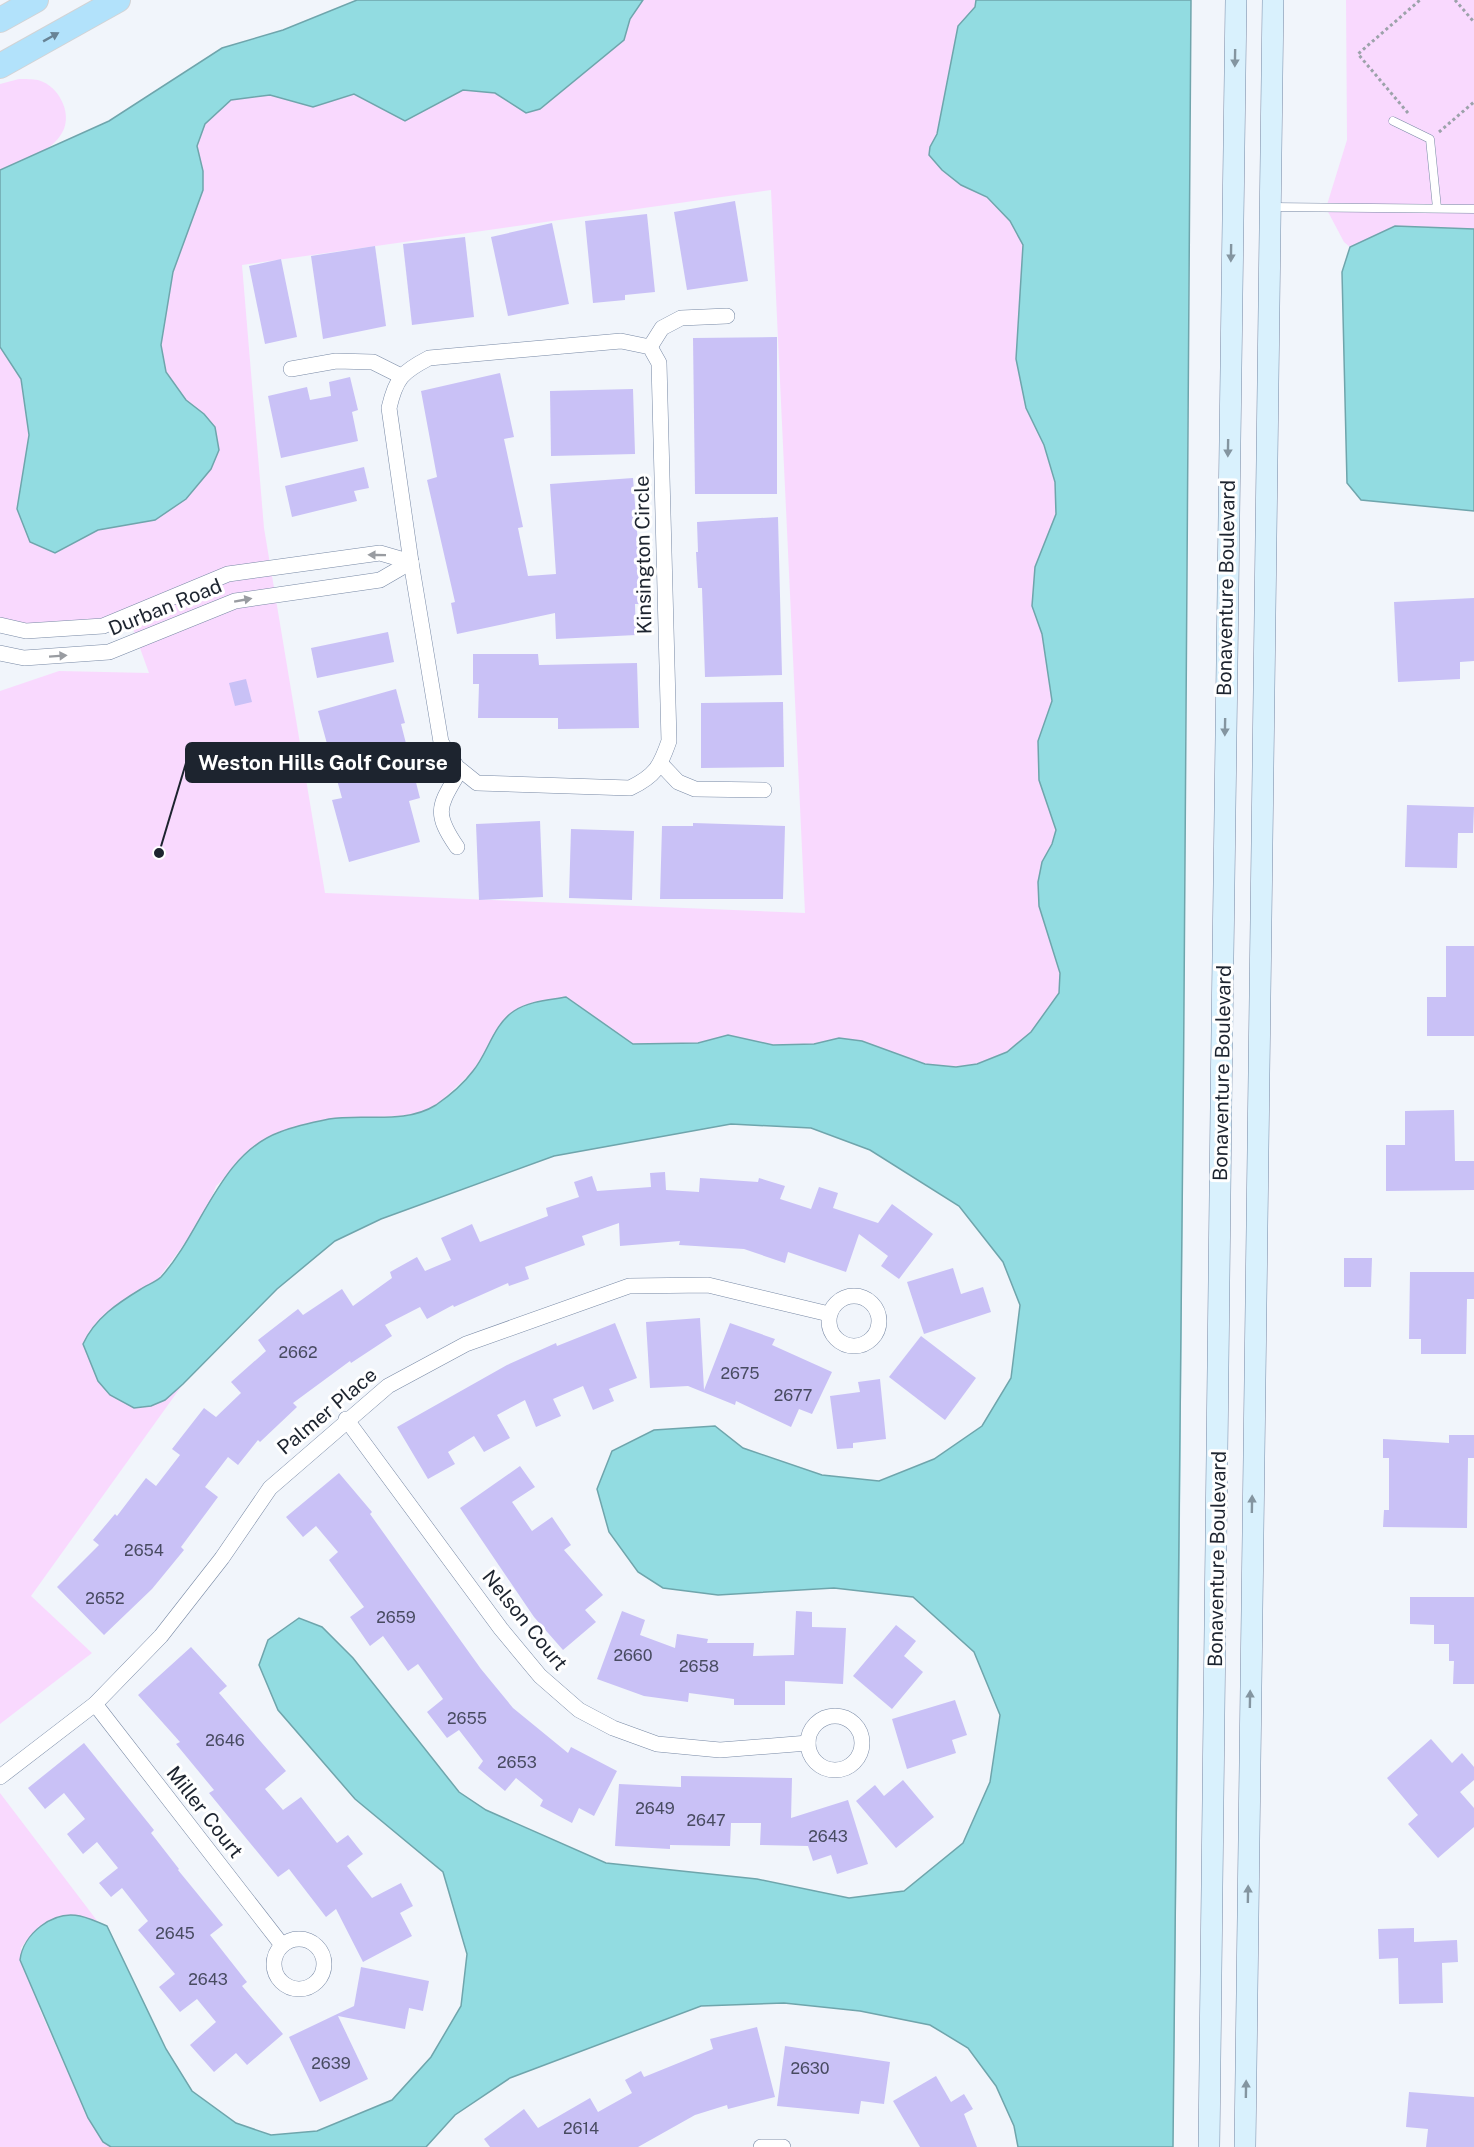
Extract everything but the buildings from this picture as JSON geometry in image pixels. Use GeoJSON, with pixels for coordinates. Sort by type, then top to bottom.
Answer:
{"type":"FeatureCollection","features":[{"type":"Feature","properties":{"kind":"main road"},"geometry":{"type":"LineString","coordinates":[[0,20],[36,0]]}},
{"type":"Feature","properties":{"kind":"main road"},"geometry":{"type":"LineString","coordinates":[[0,66],[118,0]]}},
{"type":"Feature","properties":{"kind":"main road","name":"Bonaventure Boulevard"},"geometry":{"type":"LineString","coordinates":[[1209,2147],[1216,1693],[1228,402],[1236,0]]}},
{"type":"Feature","properties":{"kind":"main road","name":"Bonaventure Boulevard"},"geometry":{"type":"LineString","coordinates":[[1245,2147],[1273,0]]}},
{"type":"Feature","properties":{"kind":"street"},"geometry":{"type":"LineString","coordinates":[[727,315],[681,318],[662,327],[650,347],[621,341],[429,358],[407,369],[401,376],[394,385],[389,408],[441,742],[460,770],[477,783],[630,789],[647,780],[661,764],[678,782],[695,789],[764,790]]}},
{"type":"Feature","properties":{"kind":"street","name":"Kinsington Circle"},"geometry":{"type":"LineString","coordinates":[[650,347],[659,363],[669,741],[661,764]]}},
{"type":"Feature","properties":{"kind":"street"},"geometry":{"type":"LineString","coordinates":[[291,369],[336,361],[373,362],[401,376]]}},
{"type":"Feature","properties":{"kind":"street","name":"Durban Road"},"geometry":{"type":"LineString","coordinates":[[0,625],[26,631],[103,626],[228,574],[380,553],[411,561]]}},
{"type":"Feature","properties":{"kind":"street"},"geometry":{"type":"LineString","coordinates":[[342,558],[346,585]]}},
{"type":"Feature","properties":{"kind":"street","name":"Durban Road"},"geometry":{"type":"LineString","coordinates":[[0,653],[24,658],[109,652],[235,601],[380,580],[411,561]]}},
{"type":"Feature","properties":{"kind":"street"},"geometry":{"type":"LineString","coordinates":[[457,847],[442,826],[440,809],[460,770]]}},
{"type":"Feature","properties":{"kind":"street","name":"Palmer Place"},"geometry":{"type":"LineString","coordinates":[[0,1777],[95,1704],[161,1636],[222,1558],[270,1488],[346,1419],[388,1386],[466,1344],[629,1287],[708,1285],[829,1314]]}},
{"type":"Feature","properties":{"kind":"street","name":"Nelson Court"},"geometry":{"type":"LineString","coordinates":[[346,1419],[501,1629],[540,1676],[579,1710],[613,1728],[657,1744],[720,1750],[808,1743]]}},
{"type":"Feature","properties":{"kind":"street","name":"Miller Court"},"geometry":{"type":"LineString","coordinates":[[95,1704],[282,1945]]}},
{"type":"Feature","properties":{"kind":"street"},"geometry":{"type":"LineString","coordinates":[[761,2147],[783,2147]]}},
{"type":"Feature","properties":{"kind":"lane"},"geometry":{"type":"LineString","coordinates":[[1394,122],[1430,139],[1437,208]]}},
{"type":"Feature","properties":{"kind":"lane"},"geometry":{"type":"LineString","coordinates":[[1271,207],[1474,209]]}},
{"type":"Feature","properties":{"kind":"path"},"geometry":{"type":"LineString","coordinates":[[1409,114],[1358,54],[1420,0]]}},
{"type":"Feature","properties":{"kind":"path"},"geometry":{"type":"LineString","coordinates":[[1455,0],[1474,22]]}},
{"type":"Feature","properties":{"kind":"path"},"geometry":{"type":"LineString","coordinates":[[1430,139],[1474,102]]}},
{"type":"Feature","properties":{"kind":"shaded area"},"geometry":{"type":"Polygon","coordinates":[[[643,0],[976,0],[975,7],[958,26],[937,134],[930,147],[961,185],[987,197],[1010,221],[1023,245],[1026,408],[1044,445],[1055,482],[1056,514],[1035,567],[1032,606],[1042,634],[1052,701],[1038,741],[1039,780],[1056,830],[1052,844],[1042,862],[1039,906],[1060,973],[1059,993],[1031,1032],[1006,1052],[977,1064],[956,1067],[925,1064],[862,1041],[839,1038],[814,1044],[773,1045],[728,1035],[698,1043],[633,1044],[566,997],[484,1053],[473,1071],[439,1103],[425,1112],[400,1116],[330,1119],[280,1132],[261,1143],[216,1186],[209,1205],[188,1239],[158,1279],[125,1299],[90,1330],[83,1344],[98,1381],[165,1400],[183,1384],[31,1596],[92,1653],[0,1724],[0,691],[59,671],[149,673],[128,615],[103,626],[0,625],[0,347],[21,379],[29,435],[17,508],[56,553],[98,530],[155,520],[204,414],[186,400],[166,372],[161,345],[173,272],[203,190],[203,171],[197,146],[205,124],[231,100],[270,95],[313,107],[354,94],[405,121],[463,90],[495,93],[526,113],[541,109],[624,40],[630,19],[643,0]],[[771,190],[242,265],[264,528],[325,893],[805,913],[771,190]]]}},
{"type":"Feature","properties":{"kind":"shaded area"},"geometry":{"type":"Polygon","coordinates":[[[1346,0],[1474,0],[1474,229],[1395,226],[1350,247],[1344,242],[1326,208],[1347,140],[1346,0]]]}},
{"type":"Feature","properties":{"kind":"shaded area"},"geometry":{"type":"Polygon","coordinates":[[[19,79],[38,80],[53,89],[63,103],[66,120],[60,136],[48,148],[0,170],[0,84],[19,79]]]}},
{"type":"Feature","properties":{"kind":"shaded area"},"geometry":{"type":"Polygon","coordinates":[[[0,1793],[98,1922],[74,1916],[55,1919],[38,1929],[21,1948],[40,2010],[88,2118],[103,2142],[111,2147],[0,2147],[0,1793]]]}},
{"type":"Feature","properties":{"kind":"water"},"geometry":{"type":"Polygon","coordinates":[[[357,0],[643,0],[630,19],[624,40],[540,109],[526,113],[495,93],[463,90],[405,121],[354,94],[313,107],[270,95],[231,100],[205,124],[197,146],[203,171],[203,190],[173,272],[161,345],[166,372],[186,400],[204,414],[215,427],[219,450],[211,469],[186,499],[155,520],[98,530],[55,553],[30,542],[17,509],[29,435],[21,379],[0,347],[0,170],[109,121],[222,48],[283,30],[357,0]]]}},
{"type":"Feature","properties":{"kind":"water"},"geometry":{"type":"Polygon","coordinates":[[[976,0],[1191,0],[1182,1342],[1173,2147],[1018,2147],[1014,2126],[996,2086],[968,2048],[930,2025],[860,2011],[784,2003],[701,2006],[510,2078],[455,2115],[426,2147],[111,2147],[103,2142],[88,2118],[20,1960],[22,1950],[33,1933],[50,1920],[70,1915],[80,1916],[107,1926],[166,2049],[192,2091],[236,2123],[271,2135],[317,2131],[392,2100],[431,2057],[461,2006],[467,1954],[443,1872],[355,1799],[278,1710],[259,1665],[268,1640],[299,1618],[322,1627],[353,1658],[459,1792],[486,1810],[606,1863],[757,1879],[849,1898],[904,1891],[963,1843],[990,1782],[1000,1715],[974,1652],[913,1597],[834,1588],[718,1595],[663,1588],[638,1572],[609,1532],[597,1489],[612,1451],[654,1430],[715,1426],[743,1448],[822,1475],[879,1481],[934,1459],[982,1426],[1011,1378],[1020,1305],[1003,1262],[959,1206],[870,1150],[811,1128],[731,1124],[554,1156],[381,1219],[335,1241],[277,1289],[183,1384],[165,1400],[151,1406],[134,1408],[110,1395],[98,1381],[83,1344],[94,1326],[108,1312],[161,1277],[175,1259],[226,1176],[241,1158],[259,1143],[280,1132],[317,1121],[342,1117],[397,1117],[424,1111],[436,1105],[469,1076],[507,1017],[526,1005],[566,997],[633,1044],[698,1043],[728,1035],[773,1045],[814,1044],[839,1038],[862,1041],[925,1064],[956,1067],[977,1064],[1007,1052],[1031,1032],[1059,993],[1060,973],[1039,906],[1038,882],[1042,862],[1052,844],[1056,830],[1039,780],[1038,741],[1052,701],[1042,634],[1032,606],[1035,567],[1056,514],[1055,482],[1044,445],[1026,408],[1016,359],[1023,245],[1010,221],[987,197],[961,185],[942,170],[929,155],[930,147],[937,134],[958,26],[975,7],[976,0]]]}},
{"type":"Feature","properties":{"kind":"water"},"geometry":{"type":"Polygon","coordinates":[[[1395,226],[1474,229],[1474,511],[1361,500],[1347,483],[1342,272],[1350,247],[1395,226]]]}},
{"type":"Feature","properties":{"kind":"place","name":"Weston Hills Golf Course"},"geometry":{"type":"Point","coordinates":[159,853]}}]}
